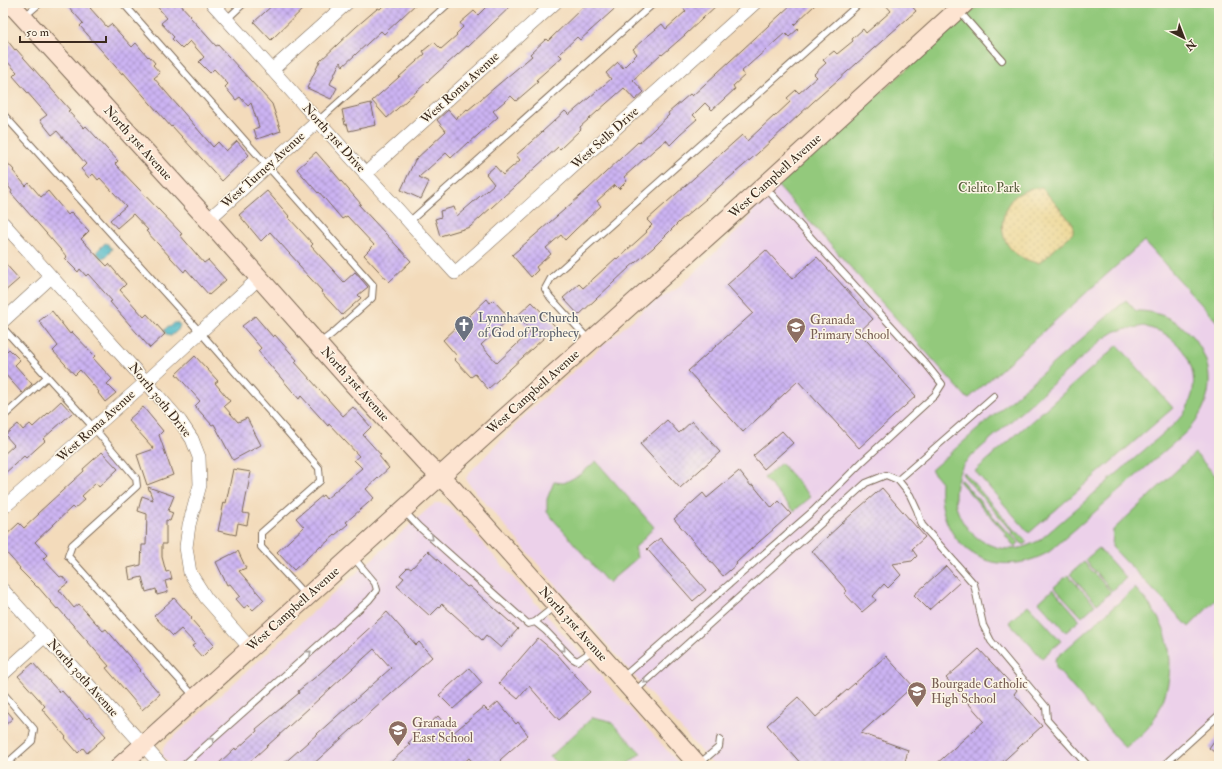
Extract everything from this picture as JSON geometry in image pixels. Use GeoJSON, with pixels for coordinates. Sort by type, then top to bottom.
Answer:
{"type":"FeatureCollection","features":[{"type":"Feature","properties":{"kind":"street","name":"North 31st Avenue"},"geometry":{"type":"LineString","coordinates":[[10,3],[208,220],[425,462],[453,489],[622,678],[698,766]]}},
{"type":"Feature","properties":{"kind":"street","name":"North 31st Drive"},"geometry":{"type":"LineString","coordinates":[[212,3],[455,274]]}},
{"type":"Feature","properties":{"kind":"street"},"geometry":{"type":"LineString","coordinates":[[272,70],[347,3]]}},
{"type":"Feature","properties":{"kind":"street","name":"West Roma Avenue"},"geometry":{"type":"LineString","coordinates":[[365,174],[555,3]]}},
{"type":"Feature","properties":{"kind":"street","name":"West Sells Drive"},"geometry":{"type":"LineString","coordinates":[[455,274],[755,3]]}},
{"type":"Feature","properties":{"kind":"street","name":"West Campbell Avenue"},"geometry":{"type":"LineString","coordinates":[[120,766],[440,476],[764,186],[958,5]]}},
{"type":"Feature","properties":{"kind":"street","name":"West Turney Avenue"},"geometry":{"type":"LineString","coordinates":[[208,220],[318,121]]}},
{"type":"Feature","properties":{"kind":"street","name":"North 30th Drive"},"geometry":{"type":"LineString","coordinates":[[3,223],[146,382],[180,421],[192,439],[199,457],[200,485],[189,525],[186,547],[190,573],[206,598],[250,648]]}},
{"type":"Feature","properties":{"kind":"street"},"geometry":{"type":"LineString","coordinates":[[3,321],[51,277]]}},
{"type":"Feature","properties":{"kind":"street","name":"West Roma Avenue"},"geometry":{"type":"LineString","coordinates":[[3,508],[146,382],[259,278]]}},
{"type":"Feature","properties":{"kind":"street","name":"North 30th Avenue"},"geometry":{"type":"LineString","coordinates":[[3,590],[162,766]]}},
{"type":"Feature","properties":{"kind":"street"},"geometry":{"type":"LineString","coordinates":[[3,674],[45,636]]}},
{"type":"Feature","properties":{"kind":"lane"},"geometry":{"type":"LineString","coordinates":[[24,18],[40,3]]}},
{"type":"Feature","properties":{"kind":"lane"},"geometry":{"type":"LineString","coordinates":[[123,3],[373,285],[372,298],[319,344]]}},
{"type":"Feature","properties":{"kind":"lane"},"geometry":{"type":"LineString","coordinates":[[226,19],[244,3]]}},
{"type":"Feature","properties":{"kind":"lane"},"geometry":{"type":"LineString","coordinates":[[318,121],[449,3]]}},
{"type":"Feature","properties":{"kind":"lane"},"geometry":{"type":"LineString","coordinates":[[409,222],[654,3]]}},
{"type":"Feature","properties":{"kind":"lane"},"geometry":{"type":"LineString","coordinates":[[590,341],[550,297],[545,289],[551,278],[860,3]]}},
{"type":"Feature","properties":{"kind":"lane"},"geometry":{"type":"LineString","coordinates":[[958,5],[1002,60]]}},
{"type":"Feature","properties":{"kind":"lane"},"geometry":{"type":"LineString","coordinates":[[3,114],[200,332],[319,468],[320,482],[261,533],[261,547],[307,597]]}},
{"type":"Feature","properties":{"kind":"lane"},"geometry":{"type":"LineString","coordinates":[[622,678],[814,511],[863,461],[935,395],[942,384],[926,364],[764,186]]}},
{"type":"Feature","properties":{"kind":"lane"},"geometry":{"type":"LineString","coordinates":[[3,328],[94,428],[136,478],[137,486],[72,545],[68,556],[196,698]]}},
{"type":"Feature","properties":{"kind":"lane"},"geometry":{"type":"LineString","coordinates":[[3,417],[48,377]]}},
{"type":"Feature","properties":{"kind":"lane"},"geometry":{"type":"LineString","coordinates":[[898,480],[994,396]]}},
{"type":"Feature","properties":{"kind":"lane"},"geometry":{"type":"LineString","coordinates":[[634,692],[866,483],[886,475],[898,480],[910,495],[922,525],[974,584],[982,625],[991,641],[1046,706],[1047,720],[1088,766]]}},
{"type":"Feature","properties":{"kind":"lane"},"geometry":{"type":"LineString","coordinates":[[403,510],[418,526],[528,624],[535,622],[557,605]]}},
{"type":"Feature","properties":{"kind":"lane"},"geometry":{"type":"LineString","coordinates":[[183,766],[369,600],[377,590],[375,583],[352,556]]}},
{"type":"Feature","properties":{"kind":"lane"},"geometry":{"type":"LineString","coordinates":[[535,622],[546,631],[572,658],[577,661],[596,649]]}},
{"type":"Feature","properties":{"kind":"lane"},"geometry":{"type":"LineString","coordinates":[[3,693],[34,729],[32,741],[4,766]]}},
{"type":"Feature","properties":{"kind":"lane"},"geometry":{"type":"LineString","coordinates":[[1163,766],[1219,715]]}},
{"type":"Feature","properties":{"kind":"lane"},"geometry":{"type":"LineString","coordinates":[[698,766],[719,747],[720,739]]}},
{"type":"Feature","properties":{"kind":"shaded area"},"geometry":{"type":"Polygon","coordinates":[[[777,185],[968,399],[1144,240],[1219,324],[1219,716],[1161,766],[714,766],[469,484],[466,478],[470,472],[532,408],[648,306],[678,288],[746,223],[756,206],[777,185]]]}},
{"type":"Feature","properties":{"kind":"shaded area"},"geometry":{"type":"Polygon","coordinates":[[[436,503],[442,503],[450,507],[681,766],[171,766],[163,756],[163,748],[167,743],[436,503]]]}},
{"type":"Feature","properties":{"kind":"green space","name":"Cielito Park"},"geometry":{"type":"Polygon","coordinates":[[[981,3],[1219,3],[1219,324],[1144,241],[968,399],[777,185],[981,3]]]}},
{"type":"Feature","properties":{"kind":"green space"},"geometry":{"type":"Polygon","coordinates":[[[1126,300],[1136,311],[1152,312],[1167,317],[1180,325],[1191,335],[1200,347],[1206,361],[1209,377],[1207,399],[1196,420],[1188,430],[1049,552],[1028,561],[1007,564],[988,561],[972,553],[958,541],[948,524],[942,505],[941,482],[931,470],[1126,300]],[[1144,326],[1116,331],[1103,339],[971,456],[964,464],[956,485],[955,497],[957,509],[968,529],[977,537],[987,544],[998,548],[1010,549],[1025,546],[1040,540],[1172,426],[1185,412],[1192,395],[1193,386],[1192,368],[1189,360],[1179,346],[1163,333],[1144,326]]]}},
{"type":"Feature","properties":{"kind":"green space"},"geometry":{"type":"Polygon","coordinates":[[[1118,345],[1173,408],[1029,533],[975,471],[1118,345]]]}},
{"type":"Feature","properties":{"kind":"green space"},"geometry":{"type":"Polygon","coordinates":[[[1195,453],[1219,481],[1219,596],[1189,627],[1112,547],[1113,530],[1195,453]]]}},
{"type":"Feature","properties":{"kind":"green space"},"geometry":{"type":"Polygon","coordinates":[[[596,461],[654,527],[635,548],[637,558],[608,583],[547,512],[547,499],[554,482],[564,483],[581,474],[596,461]]]}},
{"type":"Feature","properties":{"kind":"green space"},"geometry":{"type":"Polygon","coordinates":[[[781,463],[811,497],[794,511],[764,478],[781,463]]]}},
{"type":"Feature","properties":{"kind":"green space"},"geometry":{"type":"Polygon","coordinates":[[[964,472],[1015,531],[1016,530],[1027,542],[1023,545],[1012,533],[1013,532],[962,474],[964,472]]]}},
{"type":"Feature","properties":{"kind":"green space"},"geometry":{"type":"Polygon","coordinates":[[[961,480],[1007,532],[1019,543],[1015,547],[1005,535],[1006,534],[959,481],[961,480]]]}},
{"type":"Feature","properties":{"kind":"green space"},"geometry":{"type":"Polygon","coordinates":[[[1099,548],[1126,578],[1112,591],[1085,560],[1099,548]]]}},
{"type":"Feature","properties":{"kind":"green space"},"geometry":{"type":"Polygon","coordinates":[[[1084,562],[1111,592],[1097,604],[1070,574],[1084,562]]]}},
{"type":"Feature","properties":{"kind":"green space"},"geometry":{"type":"Polygon","coordinates":[[[1068,575],[1095,605],[1082,617],[1054,587],[1068,575]]]}},
{"type":"Feature","properties":{"kind":"green space"},"geometry":{"type":"Polygon","coordinates":[[[1135,588],[1149,604],[1161,623],[1169,652],[1170,668],[1168,683],[1158,712],[1148,728],[1125,748],[1056,668],[1055,659],[1135,588]]]}},
{"type":"Feature","properties":{"kind":"green space"},"geometry":{"type":"Polygon","coordinates":[[[1053,589],[1080,620],[1066,632],[1039,602],[1053,589]]]}},
{"type":"Feature","properties":{"kind":"green space"},"geometry":{"type":"Polygon","coordinates":[[[1028,605],[1061,641],[1042,658],[1009,622],[1028,605]]]}},
{"type":"Feature","properties":{"kind":"green space"},"geometry":{"type":"Polygon","coordinates":[[[593,717],[610,721],[641,753],[625,766],[561,766],[550,757],[593,717]]]}},
{"type":"Feature","properties":{"kind":"sand"},"geometry":{"type":"Polygon","coordinates":[[[1035,188],[1042,188],[1073,224],[1073,233],[1039,263],[1030,261],[1015,253],[1005,241],[1002,224],[1006,209],[1012,199],[1022,192],[1035,188]]]}},
{"type":"Feature","properties":{"kind":"water"},"geometry":{"type":"Polygon","coordinates":[[[105,243],[112,248],[107,256],[101,258],[97,251],[105,243]]]}},
{"type":"Feature","properties":{"kind":"water"},"geometry":{"type":"Polygon","coordinates":[[[174,323],[178,323],[180,325],[178,330],[171,336],[166,334],[164,330],[174,323]]]}},
{"type":"Feature","properties":{"kind":"building"},"geometry":{"type":"Polygon","coordinates":[[[65,3],[97,3],[90,8],[107,27],[111,24],[132,47],[136,43],[148,57],[149,56],[155,63],[153,65],[160,73],[154,78],[213,147],[218,142],[226,151],[237,141],[249,155],[222,181],[172,126],[171,127],[123,72],[122,74],[80,26],[83,23],[65,3]]]}},
{"type":"Feature","properties":{"kind":"building"},"geometry":{"type":"Polygon","coordinates":[[[154,3],[179,3],[216,46],[218,45],[272,104],[281,131],[257,139],[254,129],[259,127],[251,103],[248,106],[240,97],[236,100],[225,87],[228,84],[214,69],[210,73],[199,62],[204,57],[190,41],[182,49],[172,39],[174,37],[161,23],[167,18],[154,3]]]}},
{"type":"Feature","properties":{"kind":"building"},"geometry":{"type":"Polygon","coordinates":[[[275,3],[309,3],[271,40],[254,22],[275,3]]]}},
{"type":"Feature","properties":{"kind":"building"},"geometry":{"type":"Polygon","coordinates":[[[386,3],[417,3],[384,34],[381,31],[343,66],[340,62],[330,84],[337,88],[331,99],[307,88],[320,61],[356,27],[386,3]]]}},
{"type":"Feature","properties":{"kind":"building"},"geometry":{"type":"Polygon","coordinates":[[[490,3],[514,3],[468,47],[467,46],[387,118],[372,101],[425,54],[423,51],[434,42],[441,49],[457,35],[456,34],[463,27],[460,23],[474,11],[478,15],[490,3]]]}},
{"type":"Feature","properties":{"kind":"building"},"geometry":{"type":"Polygon","coordinates":[[[587,3],[621,3],[580,40],[577,37],[559,54],[562,57],[536,80],[538,82],[516,101],[511,96],[493,111],[498,117],[469,143],[468,142],[451,158],[446,153],[419,177],[429,182],[421,199],[401,190],[415,160],[446,131],[437,120],[448,110],[456,119],[467,109],[468,110],[532,56],[530,54],[546,39],[548,41],[587,3]]]}},
{"type":"Feature","properties":{"kind":"building"},"geometry":{"type":"Polygon","coordinates":[[[679,3],[719,3],[633,80],[644,92],[635,100],[624,88],[580,127],[581,129],[560,149],[558,147],[470,227],[440,236],[435,219],[441,217],[440,211],[454,207],[457,216],[494,184],[486,174],[495,166],[503,175],[520,160],[516,155],[565,111],[569,115],[611,79],[606,73],[618,62],[623,68],[637,54],[633,49],[662,24],[666,29],[686,11],[679,3]]]}},
{"type":"Feature","properties":{"kind":"building"},"geometry":{"type":"Polygon","coordinates":[[[793,3],[817,3],[794,25],[798,29],[789,37],[785,33],[741,72],[745,75],[733,86],[735,89],[712,110],[705,103],[693,115],[697,119],[670,145],[666,140],[624,177],[627,181],[619,189],[615,185],[597,201],[601,206],[565,240],[561,235],[546,248],[551,254],[536,267],[538,270],[531,277],[512,255],[587,190],[638,142],[639,143],[669,115],[668,113],[690,94],[692,96],[793,3]]]}},
{"type":"Feature","properties":{"kind":"building"},"geometry":{"type":"Polygon","coordinates":[[[884,3],[909,3],[916,11],[679,222],[653,248],[630,267],[579,315],[563,298],[579,284],[583,288],[647,232],[646,231],[652,225],[647,220],[742,135],[747,141],[774,117],[790,102],[787,98],[796,90],[799,93],[817,77],[814,74],[826,63],[823,60],[834,51],[837,54],[853,41],[852,39],[863,29],[866,33],[891,11],[884,3]]]}},
{"type":"Feature","properties":{"kind":"building"},"geometry":{"type":"Polygon","coordinates":[[[3,35],[70,110],[68,111],[84,128],[86,126],[118,161],[115,164],[182,234],[180,235],[204,263],[208,260],[226,280],[209,295],[186,269],[184,272],[146,231],[148,230],[133,214],[117,228],[110,220],[126,206],[100,178],[98,180],[93,174],[89,178],[81,169],[86,164],[57,131],[52,135],[40,120],[47,115],[13,76],[17,72],[3,57],[3,35]]]}},
{"type":"Feature","properties":{"kind":"building"},"geometry":{"type":"Polygon","coordinates":[[[371,103],[376,125],[349,131],[347,124],[345,125],[342,110],[371,103]]]}},
{"type":"Feature","properties":{"kind":"building"},"geometry":{"type":"Polygon","coordinates":[[[316,152],[361,204],[359,205],[411,261],[389,282],[364,255],[374,245],[347,216],[342,219],[297,169],[316,152]]]}},
{"type":"Feature","properties":{"kind":"building"},"geometry":{"type":"Polygon","coordinates":[[[3,158],[26,186],[29,183],[41,197],[48,191],[68,215],[71,212],[89,231],[81,239],[107,266],[109,264],[126,284],[120,290],[144,317],[147,314],[165,334],[150,348],[88,274],[86,276],[80,269],[78,272],[65,259],[67,257],[11,193],[12,191],[8,186],[9,185],[4,179],[3,180],[3,158]]]}},
{"type":"Feature","properties":{"kind":"building"},"geometry":{"type":"Polygon","coordinates":[[[267,191],[313,244],[311,246],[344,282],[355,272],[368,287],[358,295],[361,298],[342,315],[270,232],[261,241],[239,215],[267,191]]]}},
{"type":"Feature","properties":{"kind":"building"},"geometry":{"type":"Polygon","coordinates":[[[766,250],[792,279],[817,257],[873,319],[859,332],[916,396],[859,448],[798,381],[743,432],[688,371],[753,313],[727,285],[766,250]]]}},
{"type":"Feature","properties":{"kind":"building"},"geometry":{"type":"Polygon","coordinates":[[[3,261],[19,279],[3,293],[3,261]]]}},
{"type":"Feature","properties":{"kind":"building","name":"Lynnhaven Church of God of Prophecy"},"geometry":{"type":"Polygon","coordinates":[[[487,299],[490,303],[493,300],[510,318],[481,345],[497,363],[531,331],[517,316],[532,302],[556,327],[488,389],[475,374],[471,377],[454,359],[457,356],[443,340],[487,299]]]}},
{"type":"Feature","properties":{"kind":"building"},"geometry":{"type":"Polygon","coordinates":[[[52,311],[70,334],[72,332],[95,356],[93,358],[112,379],[107,384],[116,393],[105,402],[98,393],[99,392],[80,370],[75,375],[53,351],[58,346],[39,321],[52,311]]]}},
{"type":"Feature","properties":{"kind":"building"},"geometry":{"type":"Polygon","coordinates":[[[255,316],[273,337],[275,335],[297,360],[295,362],[343,416],[353,407],[371,427],[363,435],[381,455],[379,456],[389,468],[366,489],[374,498],[346,522],[348,524],[321,547],[320,546],[294,570],[277,552],[304,527],[296,518],[323,495],[326,499],[362,468],[354,460],[359,456],[329,424],[328,426],[301,396],[299,399],[258,351],[261,348],[242,326],[255,316]]]}},
{"type":"Feature","properties":{"kind":"building"},"geometry":{"type":"Polygon","coordinates":[[[9,349],[20,360],[15,365],[32,384],[22,393],[3,372],[3,355],[9,349]]]}},
{"type":"Feature","properties":{"kind":"building"},"geometry":{"type":"Polygon","coordinates":[[[195,356],[218,381],[215,383],[230,401],[224,406],[238,422],[247,418],[261,445],[233,460],[214,424],[212,425],[195,406],[200,401],[176,374],[195,356]]]}},
{"type":"Feature","properties":{"kind":"building"},"geometry":{"type":"Polygon","coordinates":[[[61,401],[72,413],[43,439],[45,441],[26,458],[24,456],[3,475],[3,455],[14,445],[5,435],[18,424],[23,430],[30,424],[33,427],[61,401]]]}},
{"type":"Feature","properties":{"kind":"building"},"geometry":{"type":"Polygon","coordinates":[[[143,407],[163,431],[159,435],[173,475],[147,485],[137,455],[154,449],[128,420],[143,407]]]}},
{"type":"Feature","properties":{"kind":"building"},"geometry":{"type":"Polygon","coordinates":[[[667,420],[679,433],[692,421],[720,452],[680,488],[640,444],[667,420]]]}},
{"type":"Feature","properties":{"kind":"building"},"geometry":{"type":"Polygon","coordinates":[[[782,431],[793,443],[764,469],[753,456],[782,431]]]}},
{"type":"Feature","properties":{"kind":"building"},"geometry":{"type":"Polygon","coordinates":[[[102,452],[118,469],[99,487],[96,483],[82,496],[85,499],[74,509],[72,507],[35,542],[47,555],[43,559],[60,577],[62,576],[68,583],[59,590],[74,608],[79,604],[103,631],[106,629],[160,694],[142,710],[106,668],[109,666],[58,608],[57,609],[38,587],[19,569],[20,568],[3,549],[3,538],[19,523],[24,528],[102,452]]]}},
{"type":"Feature","properties":{"kind":"building"},"geometry":{"type":"Polygon","coordinates":[[[233,469],[251,472],[243,513],[249,514],[247,525],[238,523],[236,535],[218,531],[233,469]]]}},
{"type":"Feature","properties":{"kind":"building"},"geometry":{"type":"Polygon","coordinates":[[[739,471],[772,508],[779,501],[791,514],[723,576],[674,519],[703,493],[707,498],[739,471]]]}},
{"type":"Feature","properties":{"kind":"building"},"geometry":{"type":"Polygon","coordinates":[[[148,487],[174,496],[168,511],[173,513],[170,521],[166,520],[166,544],[162,544],[162,557],[166,572],[170,571],[172,579],[165,581],[168,592],[157,595],[156,589],[146,592],[142,577],[130,580],[128,568],[141,565],[142,545],[146,545],[147,514],[138,511],[142,496],[153,500],[148,487]]]}},
{"type":"Feature","properties":{"kind":"building"},"geometry":{"type":"Polygon","coordinates":[[[882,488],[925,537],[912,549],[917,556],[912,561],[892,564],[901,575],[888,588],[884,584],[873,596],[876,600],[862,612],[844,593],[847,591],[812,551],[882,488]]]}},
{"type":"Feature","properties":{"kind":"building"},"geometry":{"type":"Polygon","coordinates":[[[660,538],[706,590],[693,601],[647,549],[660,538]]]}},
{"type":"Feature","properties":{"kind":"building"},"geometry":{"type":"Polygon","coordinates":[[[238,551],[246,568],[239,571],[264,600],[253,610],[248,605],[244,608],[236,599],[240,596],[230,584],[227,585],[216,562],[238,551]]]}},
{"type":"Feature","properties":{"kind":"building"},"geometry":{"type":"Polygon","coordinates":[[[428,551],[467,587],[469,586],[518,629],[501,648],[486,635],[482,640],[442,604],[430,616],[397,586],[404,578],[400,575],[408,567],[411,569],[428,551]]]}},
{"type":"Feature","properties":{"kind":"building"},"geometry":{"type":"Polygon","coordinates":[[[946,566],[960,582],[929,610],[914,595],[946,566]]]}},
{"type":"Feature","properties":{"kind":"building"},"geometry":{"type":"Polygon","coordinates":[[[174,598],[214,645],[202,657],[192,646],[195,644],[181,629],[173,636],[154,616],[174,598]]]}},
{"type":"Feature","properties":{"kind":"building"},"geometry":{"type":"Polygon","coordinates":[[[387,612],[416,645],[419,642],[432,657],[311,766],[281,766],[391,668],[374,649],[245,766],[216,766],[235,748],[236,750],[257,731],[256,729],[299,693],[298,691],[318,675],[387,612]]]}},
{"type":"Feature","properties":{"kind":"building"},"geometry":{"type":"Polygon","coordinates":[[[538,638],[557,654],[590,692],[559,720],[529,686],[518,699],[499,683],[538,638]]]}},
{"type":"Feature","properties":{"kind":"building"},"geometry":{"type":"Polygon","coordinates":[[[979,649],[1017,690],[1014,694],[1042,726],[998,766],[934,766],[984,721],[946,678],[979,649]]]}},
{"type":"Feature","properties":{"kind":"building"},"geometry":{"type":"Polygon","coordinates":[[[886,656],[913,686],[861,733],[908,750],[904,766],[803,766],[767,725],[798,697],[816,717],[886,656]]]}},
{"type":"Feature","properties":{"kind":"building"},"geometry":{"type":"Polygon","coordinates":[[[33,663],[60,693],[62,691],[87,719],[89,717],[106,736],[87,753],[83,748],[78,753],[42,709],[45,706],[18,676],[33,663]]]}},
{"type":"Feature","properties":{"kind":"building"},"geometry":{"type":"Polygon","coordinates":[[[469,668],[482,683],[453,709],[439,695],[469,668]]]}},
{"type":"Feature","properties":{"kind":"building"},"geometry":{"type":"Polygon","coordinates":[[[498,702],[516,724],[518,722],[528,735],[500,760],[501,761],[497,766],[476,766],[469,758],[460,766],[386,766],[410,745],[408,743],[418,734],[416,732],[426,723],[428,725],[438,716],[453,733],[484,707],[488,711],[498,702]]]}},
{"type":"Feature","properties":{"kind":"building"},"geometry":{"type":"Polygon","coordinates":[[[3,706],[13,718],[3,727],[3,706]]]}},
{"type":"Feature","properties":{"kind":"building"},"geometry":{"type":"Polygon","coordinates":[[[1219,734],[1219,756],[1209,748],[1219,734]]]}},
{"type":"Feature","properties":{"kind":"place","name":"Lynnhaven Church of God of Prophecy"},"geometry":{"type":"Point","coordinates":[464,342]}},
{"type":"Feature","properties":{"kind":"place","name":"Granada Primary School"},"geometry":{"type":"Point","coordinates":[796,344]}},
{"type":"Feature","properties":{"kind":"place","name":"Bourgade Catholic High School"},"geometry":{"type":"Point","coordinates":[917,708]}},
{"type":"Feature","properties":{"kind":"place","name":"Granada East School"},"geometry":{"type":"Point","coordinates":[398,747]}}]}
